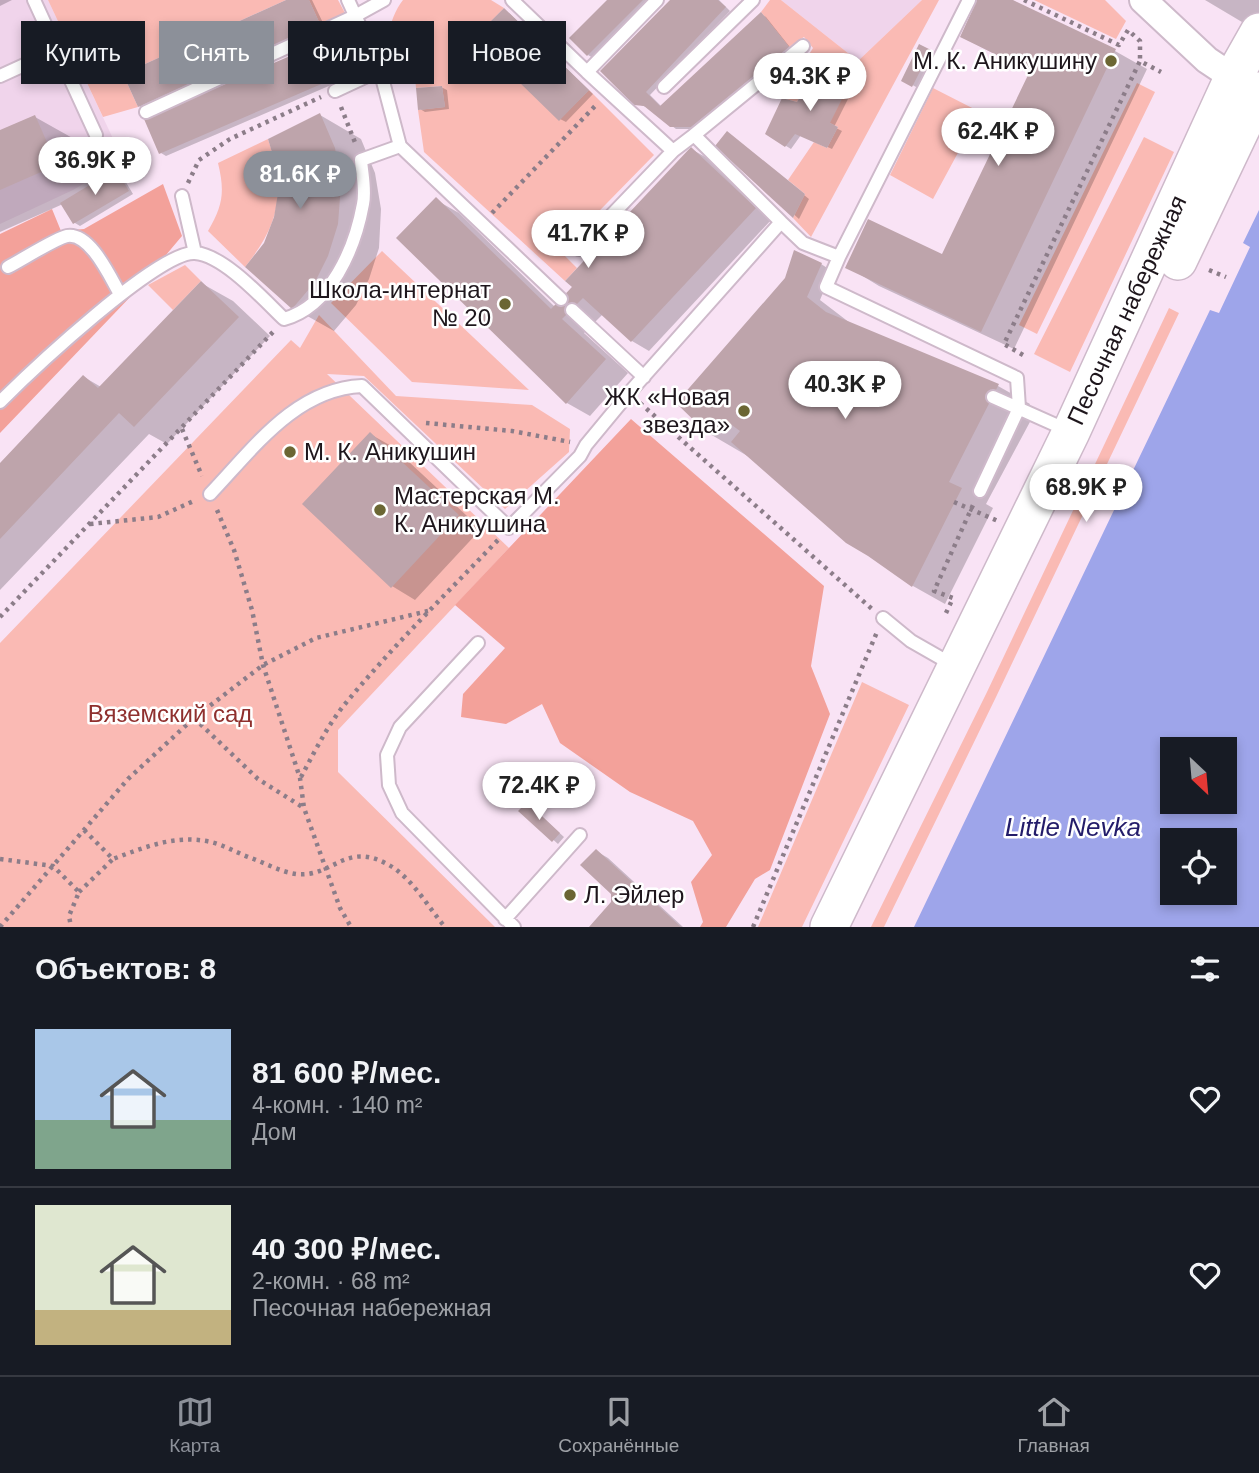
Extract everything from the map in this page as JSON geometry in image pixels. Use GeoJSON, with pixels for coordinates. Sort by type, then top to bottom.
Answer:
{"type":"FeatureCollection","features":[{"type":"Feature","properties":{"kind":"main road","name":"Песочная набережная"},"geometry":{"type":"LineString","coordinates":[[858,927],[1098,433],[1250,87],[1259,32]]}},
{"type":"Feature","properties":{"kind":"main road","name":"Песочная набережная"},"geometry":{"type":"LineString","coordinates":[[829,927],[942,659],[1070,432],[1250,87]]}},
{"type":"Feature","properties":{"kind":"street"},"geometry":{"type":"LineString","coordinates":[[1143,0],[1193,49],[1250,87]]}},
{"type":"Feature","properties":{"kind":"lane"},"geometry":{"type":"LineString","coordinates":[[34,0],[44,21]]}},
{"type":"Feature","properties":{"kind":"lane"},"geometry":{"type":"LineString","coordinates":[[348,0],[357,21]]}},
{"type":"Feature","properties":{"kind":"lane"},"geometry":{"type":"LineString","coordinates":[[146,112],[355,16],[384,0]]}},
{"type":"Feature","properties":{"kind":"lane"},"geometry":{"type":"LineString","coordinates":[[512,0],[673,150]]}},
{"type":"Feature","properties":{"kind":"lane"},"geometry":{"type":"LineString","coordinates":[[587,72],[657,0]]}},
{"type":"Feature","properties":{"kind":"lane"},"geometry":{"type":"LineString","coordinates":[[664,87],[753,0]]}},
{"type":"Feature","properties":{"kind":"lane"},"geometry":{"type":"LineString","coordinates":[[969,0],[826,287],[1017,378],[1019,408],[980,491]]}},
{"type":"Feature","properties":{"kind":"lane"},"geometry":{"type":"LineString","coordinates":[[579,248],[673,150],[803,46]]}},
{"type":"Feature","properties":{"kind":"lane"},"geometry":{"type":"LineString","coordinates":[[0,76],[21,66]]}},
{"type":"Feature","properties":{"kind":"lane"},"geometry":{"type":"LineString","coordinates":[[73,84],[96,135]]}},
{"type":"Feature","properties":{"kind":"lane"},"geometry":{"type":"LineString","coordinates":[[335,90],[348,84]]}},
{"type":"Feature","properties":{"kind":"lane"},"geometry":{"type":"LineString","coordinates":[[384,84],[400,146],[561,299]]}},
{"type":"Feature","properties":{"kind":"lane"},"geometry":{"type":"LineString","coordinates":[[694,135],[803,243],[839,257]]}},
{"type":"Feature","properties":{"kind":"lane"},"geometry":{"type":"LineString","coordinates":[[0,402],[120,294],[180,256],[195,253],[219,262],[241,278],[284,319],[299,315],[312,306],[349,254],[364,201],[361,160],[400,146]]}},
{"type":"Feature","properties":{"kind":"lane"},"geometry":{"type":"LineString","coordinates":[[182,196],[195,253]]}},
{"type":"Feature","properties":{"kind":"lane"},"geometry":{"type":"LineString","coordinates":[[210,494],[286,415],[314,398],[343,387],[362,386],[509,528],[580,456],[629,393],[781,222]]}},
{"type":"Feature","properties":{"kind":"lane"},"geometry":{"type":"LineString","coordinates":[[8,267],[67,236],[81,238],[90,246],[120,294]]}},
{"type":"Feature","properties":{"kind":"lane"},"geometry":{"type":"LineString","coordinates":[[572,310],[644,377]]}},
{"type":"Feature","properties":{"kind":"lane"},"geometry":{"type":"LineString","coordinates":[[993,397],[1070,432]]}},
{"type":"Feature","properties":{"kind":"lane"},"geometry":{"type":"LineString","coordinates":[[883,618],[942,659]]}},
{"type":"Feature","properties":{"kind":"lane"},"geometry":{"type":"LineString","coordinates":[[478,643],[400,727],[387,755],[389,785],[402,813],[510,923],[580,835]]}},
{"type":"Feature","properties":{"kind":"path"},"geometry":{"type":"LineString","coordinates":[[1023,355],[1004,344],[1140,61],[1140,41],[1128,30],[1119,45],[1024,0]]}},
{"type":"Feature","properties":{"kind":"path"},"geometry":{"type":"LineString","coordinates":[[1140,61],[1161,72]]}},
{"type":"Feature","properties":{"kind":"path"},"geometry":{"type":"LineString","coordinates":[[182,196],[199,160],[230,139],[335,90],[361,160]]}},
{"type":"Feature","properties":{"kind":"path"},"geometry":{"type":"LineString","coordinates":[[482,224],[609,93]]}},
{"type":"Feature","properties":{"kind":"path"},"geometry":{"type":"LineString","coordinates":[[1209,270],[1226,277]]}},
{"type":"Feature","properties":{"kind":"path"},"geometry":{"type":"LineString","coordinates":[[0,617],[284,319]]}},
{"type":"Feature","properties":{"kind":"path"},"geometry":{"type":"LineString","coordinates":[[629,393],[883,618],[753,927]]}},
{"type":"Feature","properties":{"kind":"path"},"geometry":{"type":"LineString","coordinates":[[397,420],[512,431],[586,445]]}},
{"type":"Feature","properties":{"kind":"path"},"geometry":{"type":"LineString","coordinates":[[182,429],[234,550],[252,610],[263,665],[300,778],[304,808],[340,908],[351,927]]}},
{"type":"Feature","properties":{"kind":"path"},"geometry":{"type":"LineString","coordinates":[[942,659],[953,598],[934,590],[980,491]]}},
{"type":"Feature","properties":{"kind":"path"},"geometry":{"type":"LineString","coordinates":[[90,524],[158,517],[210,494]]}},
{"type":"Feature","properties":{"kind":"path"},"geometry":{"type":"LineString","coordinates":[[954,502],[1005,524]]}},
{"type":"Feature","properties":{"kind":"path"},"geometry":{"type":"LineString","coordinates":[[300,778],[343,706],[428,611],[509,528]]}},
{"type":"Feature","properties":{"kind":"path"},"geometry":{"type":"LineString","coordinates":[[1,927],[128,779],[194,718],[263,665],[316,638],[428,611]]}},
{"type":"Feature","properties":{"kind":"path"},"geometry":{"type":"LineString","coordinates":[[194,718],[258,779],[304,808]]}},
{"type":"Feature","properties":{"kind":"path"},"geometry":{"type":"LineString","coordinates":[[84,830],[113,859]]}},
{"type":"Feature","properties":{"kind":"path"},"geometry":{"type":"LineString","coordinates":[[71,927],[69,916],[79,892],[113,859],[180,838],[212,842],[296,874],[325,869],[346,858],[367,856],[389,865],[404,878],[445,927]]}},
{"type":"Feature","properties":{"kind":"path"},"geometry":{"type":"LineString","coordinates":[[0,859],[53,866],[79,892]]}},
{"type":"Feature","properties":{"kind":"shaded area"},"geometry":{"type":"Polygon","coordinates":[[[0,0],[48,0],[58,21],[21,21],[21,84],[87,84],[123,160],[73,190],[0,224],[0,0]]]}},
{"type":"Feature","properties":{"kind":"shaded area"},"geometry":{"type":"Polygon","coordinates":[[[781,0],[922,0],[858,61],[781,0]]]}},
{"type":"Feature","properties":{"kind":"shaded area"},"geometry":{"type":"Polygon","coordinates":[[[163,184],[182,236],[133,294],[0,433],[0,234],[52,209],[61,231],[84,229],[163,184]]]}},
{"type":"Feature","properties":{"kind":"shaded area"},"geometry":{"type":"Polygon","coordinates":[[[631,419],[824,586],[811,666],[830,714],[770,870],[755,879],[726,927],[700,927],[703,922],[691,882],[712,855],[693,821],[630,792],[560,743],[542,704],[506,724],[461,717],[463,694],[505,648],[455,605],[631,419]]]}},
{"type":"Feature","properties":{"kind":"green space"},"geometry":{"type":"Polygon","coordinates":[[[48,0],[286,0],[240,21],[159,21],[159,58],[145,64],[145,21],[58,21],[48,0]]]}},
{"type":"Feature","properties":{"kind":"green space"},"geometry":{"type":"Polygon","coordinates":[[[309,0],[338,0],[345,13],[327,21],[319,21],[309,0]]]}},
{"type":"Feature","properties":{"kind":"green space"},"geometry":{"type":"Polygon","coordinates":[[[403,0],[491,0],[504,8],[491,21],[448,21],[448,84],[522,84],[559,120],[589,90],[654,155],[560,251],[577,268],[565,281],[424,152],[418,110],[445,107],[442,86],[416,88],[416,84],[434,84],[434,21],[392,21],[403,0]]]}},
{"type":"Feature","properties":{"kind":"green space"},"geometry":{"type":"Polygon","coordinates":[[[770,0],[781,0],[858,61],[922,0],[939,0],[811,237],[793,218],[805,194],[788,180],[814,142],[827,148],[838,127],[830,123],[828,88],[806,85],[797,102],[782,98],[813,48],[804,37],[789,47],[761,12],[770,0]]]}},
{"type":"Feature","properties":{"kind":"green space"},"geometry":{"type":"Polygon","coordinates":[[[1034,0],[1105,0],[1126,21],[1116,39],[1034,0]]]}},
{"type":"Feature","properties":{"kind":"green space"},"geometry":{"type":"Polygon","coordinates":[[[1137,83],[1155,92],[1037,334],[1019,325],[1137,83]]]}},
{"type":"Feature","properties":{"kind":"green space"},"geometry":{"type":"Polygon","coordinates":[[[87,84],[128,84],[138,107],[103,117],[87,84]]]}},
{"type":"Feature","properties":{"kind":"green space"},"geometry":{"type":"Polygon","coordinates":[[[933,88],[980,112],[933,199],[890,175],[933,88]]]}},
{"type":"Feature","properties":{"kind":"green space"},"geometry":{"type":"Polygon","coordinates":[[[1144,137],[1174,152],[1070,372],[1034,354],[1144,137]]]}},
{"type":"Feature","properties":{"kind":"green space"},"geometry":{"type":"Polygon","coordinates":[[[268,139],[277,176],[276,207],[266,236],[245,267],[208,231],[221,198],[222,182],[218,163],[268,139]]]}},
{"type":"Feature","properties":{"kind":"green space"},"geometry":{"type":"Polygon","coordinates":[[[382,251],[529,390],[412,382],[331,303],[382,251]]]}},
{"type":"Feature","properties":{"kind":"green space"},"geometry":{"type":"Polygon","coordinates":[[[185,265],[201,281],[173,310],[148,285],[185,265]]]}},
{"type":"Feature","properties":{"kind":"green space"},"geometry":{"type":"Polygon","coordinates":[[[1169,308],[1179,313],[996,697],[884,927],[871,927],[987,692],[1169,308]]]}},
{"type":"Feature","properties":{"kind":"green space","name":"Вяземский сад"},"geometry":{"type":"Polygon","coordinates":[[[319,315],[396,396],[532,405],[570,429],[569,452],[505,509],[364,376],[327,374],[509,548],[338,730],[338,772],[495,927],[0,927],[0,643],[291,340],[300,348],[319,315]]]}},
{"type":"Feature","properties":{"kind":"green space"},"geometry":{"type":"Polygon","coordinates":[[[862,682],[909,705],[802,927],[758,927],[862,682]]]}},
{"type":"Feature","properties":{"kind":"water","name":"Little Nevka"},"geometry":{"type":"Polygon","coordinates":[[[1259,210],[1259,927],[914,927],[1210,310],[1219,313],[1250,247],[1243,243],[1259,210]]]}},
{"type":"Feature","properties":{"kind":"building"},"geometry":{"type":"Polygon","coordinates":[[[286,0],[309,0],[319,21],[288,21],[288,39],[274,45],[274,21],[240,21],[286,0]]]}},
{"type":"Feature","properties":{"kind":"building"},"geometry":{"type":"Polygon","coordinates":[[[607,0],[643,0],[587,56],[569,38],[607,0]]]}},
{"type":"Feature","properties":{"kind":"building"},"geometry":{"type":"Polygon","coordinates":[[[670,0],[718,0],[726,7],[646,92],[660,106],[761,12],[789,47],[691,127],[670,127],[644,106],[634,105],[600,71],[670,0]]]}},
{"type":"Feature","properties":{"kind":"building"},"geometry":{"type":"Polygon","coordinates":[[[977,0],[1013,0],[1116,49],[981,332],[845,268],[868,219],[942,254],[1030,71],[960,37],[977,0]]]}},
{"type":"Feature","properties":{"kind":"building"},"geometry":{"type":"Polygon","coordinates":[[[504,8],[517,21],[491,21],[504,8]]]}},
{"type":"Feature","properties":{"kind":"building"},"geometry":{"type":"Polygon","coordinates":[[[919,44],[931,50],[912,87],[901,81],[919,44]]]}},
{"type":"Feature","properties":{"kind":"building"},"geometry":{"type":"Polygon","coordinates":[[[288,57],[288,84],[321,84],[159,154],[144,119],[225,84],[274,84],[274,63],[288,57]]]}},
{"type":"Feature","properties":{"kind":"building"},"geometry":{"type":"Polygon","coordinates":[[[159,58],[159,84],[188,84],[138,107],[128,84],[145,84],[145,64],[159,58]]]}},
{"type":"Feature","properties":{"kind":"building"},"geometry":{"type":"Polygon","coordinates":[[[837,67],[853,77],[830,123],[838,127],[827,148],[795,134],[785,147],[765,134],[782,98],[797,102],[806,85],[828,88],[837,67]]]}},
{"type":"Feature","properties":{"kind":"building"},"geometry":{"type":"Polygon","coordinates":[[[566,68],[589,90],[559,121],[521,84],[566,84],[566,68]]]}},
{"type":"Feature","properties":{"kind":"building"},"geometry":{"type":"Polygon","coordinates":[[[442,86],[445,107],[418,110],[416,88],[442,86]]]}},
{"type":"Feature","properties":{"kind":"building"},"geometry":{"type":"Polygon","coordinates":[[[320,113],[335,148],[341,184],[338,224],[328,256],[315,282],[292,309],[245,267],[264,243],[274,217],[278,193],[276,166],[268,139],[320,113]]]}},
{"type":"Feature","properties":{"kind":"building"},"geometry":{"type":"Polygon","coordinates":[[[35,115],[57,165],[0,190],[0,130],[35,115]]]}},
{"type":"Feature","properties":{"kind":"building"},"geometry":{"type":"Polygon","coordinates":[[[727,131],[805,194],[793,218],[715,146],[727,131]]]}},
{"type":"Feature","properties":{"kind":"building"},"geometry":{"type":"Polygon","coordinates":[[[691,147],[756,208],[631,342],[583,298],[562,319],[606,359],[566,404],[396,238],[436,197],[551,309],[572,287],[565,281],[691,147]]]}},
{"type":"Feature","properties":{"kind":"building"},"geometry":{"type":"Polygon","coordinates":[[[116,169],[129,191],[73,224],[60,203],[116,169]]]}},
{"type":"Feature","properties":{"kind":"building","name":"ЖК «Новая звезда»"},"geometry":{"type":"Polygon","coordinates":[[[794,250],[822,263],[807,297],[826,312],[999,384],[949,482],[962,488],[912,587],[846,543],[731,442],[740,431],[725,420],[709,435],[676,403],[785,278],[794,250]]]}},
{"type":"Feature","properties":{"kind":"building"},"geometry":{"type":"Polygon","coordinates":[[[201,281],[239,317],[134,427],[119,413],[0,539],[0,463],[83,375],[98,388],[201,281]]]}},
{"type":"Feature","properties":{"kind":"building","name":"Мастерская М. К. Аникушина"},"geometry":{"type":"Polygon","coordinates":[[[370,432],[459,515],[391,588],[302,504],[370,432]]]}},
{"type":"Feature","properties":{"kind":"building"},"geometry":{"type":"Polygon","coordinates":[[[527,802],[560,833],[552,842],[518,811],[527,802]]]}},
{"type":"Feature","properties":{"kind":"building"},"geometry":{"type":"Polygon","coordinates":[[[596,849],[681,927],[589,927],[611,902],[611,894],[580,865],[596,849]]]}},
{"type":"Feature","properties":{"kind":"place","name":"М. К. Аникушину"},"geometry":{"type":"Point","coordinates":[1111,61]}},
{"type":"Feature","properties":{"kind":"place","name":"Школа-интернат № 20"},"geometry":{"type":"Point","coordinates":[505,304]}},
{"type":"Feature","properties":{"kind":"place","name":"ЖК «Новая звезда»"},"geometry":{"type":"Point","coordinates":[744,411]}},
{"type":"Feature","properties":{"kind":"place","name":"М. К. Аникушин"},"geometry":{"type":"Point","coordinates":[290,452]}},
{"type":"Feature","properties":{"kind":"place","name":"Мастерская М. К. Аникушина"},"geometry":{"type":"Point","coordinates":[380,510]}},
{"type":"Feature","properties":{"kind":"place","name":"Л. Эйлер"},"geometry":{"type":"Point","coordinates":[570,895]}}]}
